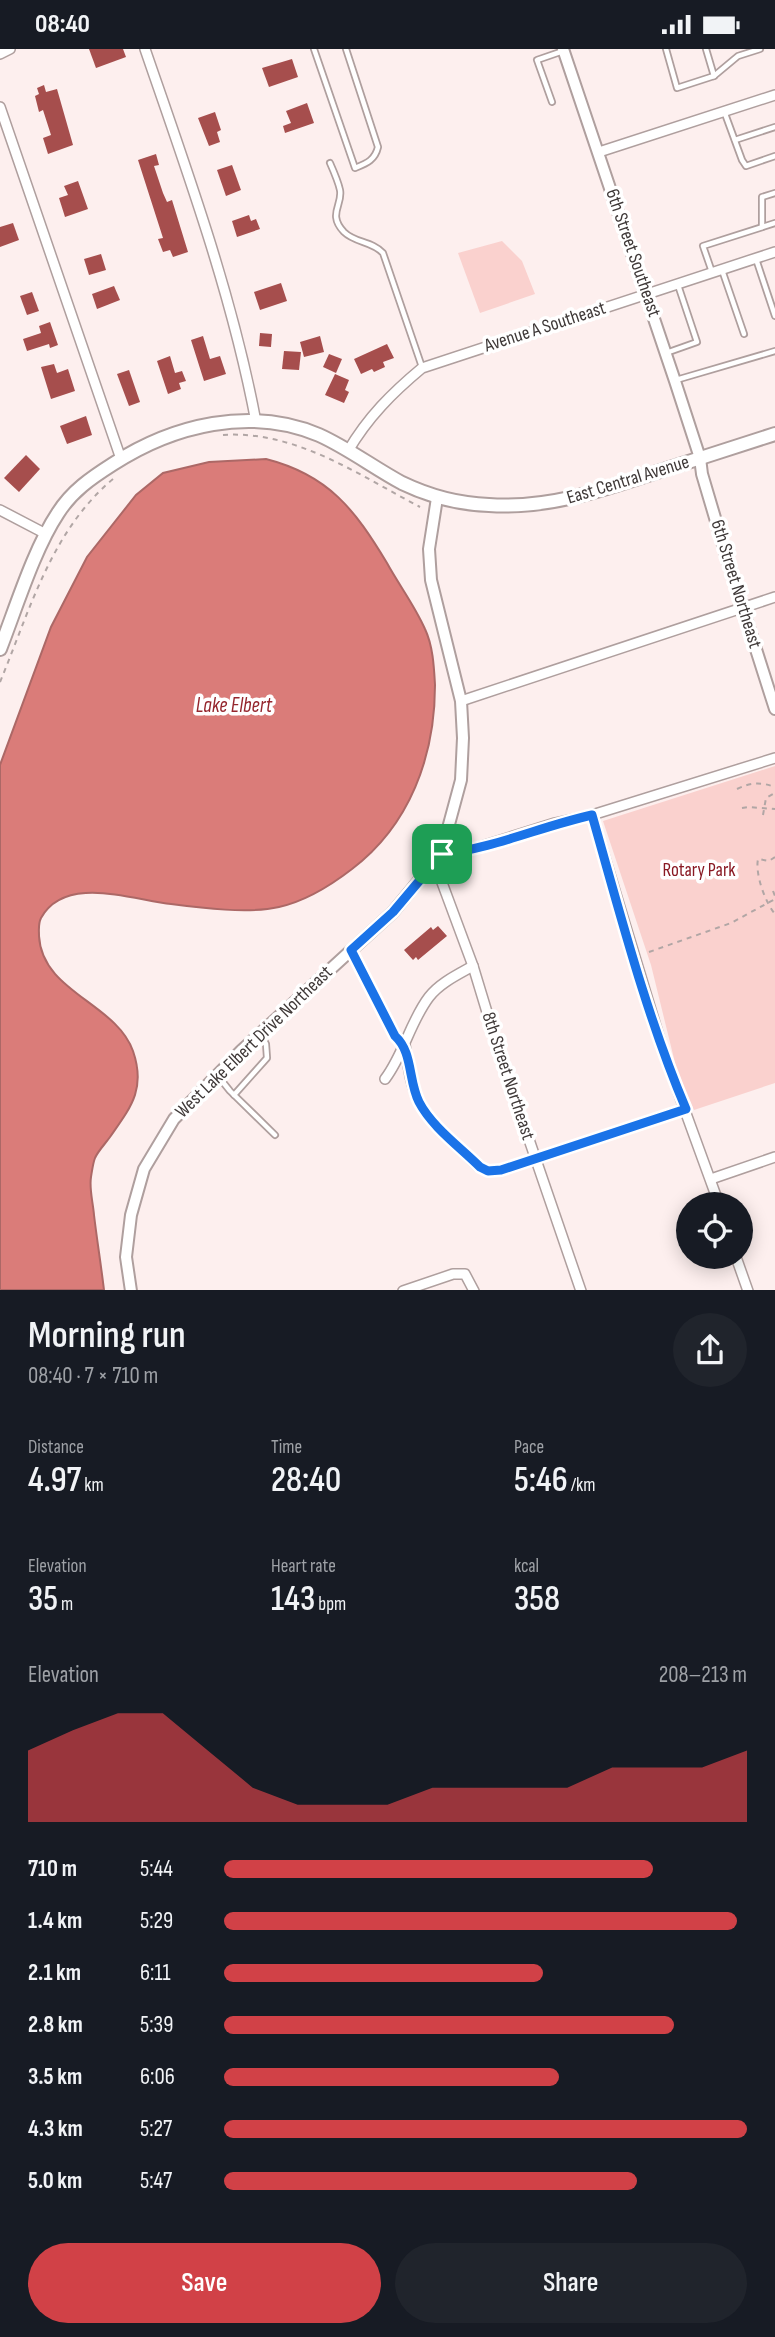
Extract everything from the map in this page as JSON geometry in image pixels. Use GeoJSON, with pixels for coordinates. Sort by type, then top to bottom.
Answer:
{"type":"FeatureCollection","features":[{"type":"Feature","properties":{"kind":"main road","name":"East Central Avenue"},"geometry":{"type":"LineString","coordinates":[[0,649],[46,534],[70,496],[89,479],[144,445],[178,432],[220,422],[279,423],[320,435],[403,483],[437,498],[486,505],[534,505],[584,496],[775,434]]}},
{"type":"Feature","properties":{"kind":"street"},"geometry":{"type":"LineString","coordinates":[[0,54],[10,49]]}},
{"type":"Feature","properties":{"kind":"street"},"geometry":{"type":"LineString","coordinates":[[145,49],[229,302],[249,378],[256,422]]}},
{"type":"Feature","properties":{"kind":"street","name":"6th Street Southeast"},"geometry":{"type":"LineString","coordinates":[[564,50],[700,458]]}},
{"type":"Feature","properties":{"kind":"street"},"geometry":{"type":"LineString","coordinates":[[598,152],[775,95]]}},
{"type":"Feature","properties":{"kind":"street"},"geometry":{"type":"LineString","coordinates":[[0,107],[121,459]]}},
{"type":"Feature","properties":{"kind":"street","name":"Avenue A Southeast"},"geometry":{"type":"LineString","coordinates":[[348,451],[359,431],[378,408],[422,368],[775,252]]}},
{"type":"Feature","properties":{"kind":"street","name":"6th Street Northeast"},"geometry":{"type":"LineString","coordinates":[[700,458],[702,474],[775,709]]}},
{"type":"Feature","properties":{"kind":"street","name":"West Lake Elbert Drive Northeast"},"geometry":{"type":"LineString","coordinates":[[131,1290],[126,1257],[131,1215],[144,1169],[174,1119],[261,1033],[393,912],[438,858],[461,780],[463,738],[461,701],[431,580],[429,549],[437,498]]}},
{"type":"Feature","properties":{"kind":"street"},"geometry":{"type":"LineString","coordinates":[[0,510],[46,534]]}},
{"type":"Feature","properties":{"kind":"street"},"geometry":{"type":"LineString","coordinates":[[461,701],[775,597]]}},
{"type":"Feature","properties":{"kind":"street"},"geometry":{"type":"LineString","coordinates":[[438,858],[555,823],[592,815],[775,758]]}},
{"type":"Feature","properties":{"kind":"street"},"geometry":{"type":"LineString","coordinates":[[592,815],[651,1013],[715,1192]]}},
{"type":"Feature","properties":{"kind":"street","name":"8th Street Northeast"},"geometry":{"type":"LineString","coordinates":[[438,858],[535,1159],[581,1290]]}},
{"type":"Feature","properties":{"kind":"street"},"geometry":{"type":"LineString","coordinates":[[385,1079],[397,1064],[429,998],[441,985],[473,966]]}},
{"type":"Feature","properties":{"kind":"street"},"geometry":{"type":"LineString","coordinates":[[405,1045],[410,1077],[420,1103],[480,1167],[488,1171],[501,1170],[686,1109]]}},
{"type":"Feature","properties":{"kind":"street"},"geometry":{"type":"LineString","coordinates":[[711,1179],[775,1157]]}},
{"type":"Feature","properties":{"kind":"street"},"geometry":{"type":"LineString","coordinates":[[740,1269],[748,1290]]}},
{"type":"Feature","properties":{"kind":"street"},"geometry":{"type":"LineString","coordinates":[[403,1290],[451,1274],[465,1274],[474,1290]]}},
{"type":"Feature","properties":{"kind":"lane"},"geometry":{"type":"LineString","coordinates":[[314,49],[355,168],[376,155],[378,147],[346,49]]}},
{"type":"Feature","properties":{"kind":"lane"},"geometry":{"type":"LineString","coordinates":[[666,49],[677,87],[714,76],[738,56],[760,49]]}},
{"type":"Feature","properties":{"kind":"lane"},"geometry":{"type":"LineString","coordinates":[[706,49],[714,76]]}},
{"type":"Feature","properties":{"kind":"lane"},"geometry":{"type":"LineString","coordinates":[[736,49],[738,56]]}},
{"type":"Feature","properties":{"kind":"lane"},"geometry":{"type":"LineString","coordinates":[[552,101],[537,60],[564,50]]}},
{"type":"Feature","properties":{"kind":"lane"},"geometry":{"type":"LineString","coordinates":[[724,111],[746,166],[775,156]]}},
{"type":"Feature","properties":{"kind":"lane"},"geometry":{"type":"LineString","coordinates":[[735,140],[775,127]]}},
{"type":"Feature","properties":{"kind":"lane"},"geometry":{"type":"LineString","coordinates":[[330,163],[341,193],[336,212],[337,221],[353,239],[370,243],[383,253],[422,368]]}},
{"type":"Feature","properties":{"kind":"lane"},"geometry":{"type":"LineString","coordinates":[[762,227],[762,197],[775,193]]}},
{"type":"Feature","properties":{"kind":"lane"},"geometry":{"type":"LineString","coordinates":[[744,334],[704,246],[775,223]]}},
{"type":"Feature","properties":{"kind":"lane"},"geometry":{"type":"LineString","coordinates":[[756,258],[775,316]]}},
{"type":"Feature","properties":{"kind":"lane"},"geometry":{"type":"LineString","coordinates":[[666,353],[697,341],[677,284]]}},
{"type":"Feature","properties":{"kind":"lane"},"geometry":{"type":"LineString","coordinates":[[675,381],[775,351]]}},
{"type":"Feature","properties":{"kind":"lane"},"geometry":{"type":"LineString","coordinates":[[351,950],[395,1036],[405,1045]]}},
{"type":"Feature","properties":{"kind":"lane"},"geometry":{"type":"LineString","coordinates":[[234,1095],[267,1058],[266,1044],[261,1033]]}},
{"type":"Feature","properties":{"kind":"lane"},"geometry":{"type":"LineString","coordinates":[[218,1075],[234,1095],[275,1135]]}},
{"type":"Feature","properties":{"kind":"path"},"geometry":{"type":"LineString","coordinates":[[215,436],[237,434],[295,445],[319,453],[419,507]]}},
{"type":"Feature","properties":{"kind":"path"},"geometry":{"type":"LineString","coordinates":[[0,682],[56,547],[84,506],[113,479]]}},
{"type":"Feature","properties":{"kind":"path"},"geometry":{"type":"LineString","coordinates":[[737,789],[760,782],[775,787]]}},
{"type":"Feature","properties":{"kind":"path"},"geometry":{"type":"LineString","coordinates":[[763,815],[766,798],[775,793]]}},
{"type":"Feature","properties":{"kind":"path"},"geometry":{"type":"LineString","coordinates":[[742,809],[775,809]]}},
{"type":"Feature","properties":{"kind":"path"},"geometry":{"type":"LineString","coordinates":[[775,857],[769,861],[758,859],[756,867],[775,913]]}},
{"type":"Feature","properties":{"kind":"path"},"geometry":{"type":"LineString","coordinates":[[649,952],[731,923],[775,897],[773,891]]}},
{"type":"Feature","properties":{"kind":"green space"},"geometry":{"type":"Polygon","coordinates":[[[502,241],[522,261],[535,294],[480,313],[458,253],[502,241]]]}},
{"type":"Feature","properties":{"kind":"green space","name":"Rotary Park"},"geometry":{"type":"Polygon","coordinates":[[[775,766],[775,1083],[694,1110],[678,1075],[651,965],[603,821],[775,766]]]}},
{"type":"Feature","properties":{"kind":"water","name":"Lake Elbert"},"geometry":{"type":"Polygon","coordinates":[[[266,459],[307,475],[338,497],[375,544],[421,620],[431,649],[435,685],[434,711],[424,763],[404,810],[372,851],[335,881],[299,901],[267,909],[210,909],[119,895],[83,893],[66,897],[52,905],[41,918],[39,936],[43,955],[53,971],[66,984],[112,1021],[124,1035],[137,1064],[137,1087],[130,1107],[96,1155],[92,1172],[91,1191],[104,1290],[0,1290],[0,765],[51,627],[87,557],[136,495],[163,473],[209,462],[266,459]]]}},
{"type":"Feature","properties":{"kind":"building"},"geometry":{"type":"Polygon","coordinates":[[[89,49],[123,49],[126,57],[96,68],[89,49]]]}},
{"type":"Feature","properties":{"kind":"building"},"geometry":{"type":"Polygon","coordinates":[[[292,59],[298,77],[269,87],[262,68],[292,59]]]}},
{"type":"Feature","properties":{"kind":"building"},"geometry":{"type":"Polygon","coordinates":[[[44,85],[46,92],[57,89],[73,145],[48,154],[43,138],[51,135],[43,110],[39,112],[35,96],[39,94],[37,88],[44,85]]]}},
{"type":"Feature","properties":{"kind":"building"},"geometry":{"type":"Polygon","coordinates":[[[307,103],[314,123],[285,133],[283,126],[291,123],[286,111],[307,103]]]}},
{"type":"Feature","properties":{"kind":"building"},"geometry":{"type":"Polygon","coordinates":[[[215,112],[221,130],[217,132],[220,142],[209,146],[198,118],[215,112]]]}},
{"type":"Feature","properties":{"kind":"building"},"geometry":{"type":"Polygon","coordinates":[[[156,154],[159,165],[154,166],[167,202],[172,200],[188,252],[173,257],[170,250],[163,252],[158,239],[163,238],[138,160],[156,154]]]}},
{"type":"Feature","properties":{"kind":"building"},"geometry":{"type":"Polygon","coordinates":[[[232,165],[241,190],[226,196],[217,170],[232,165]]]}},
{"type":"Feature","properties":{"kind":"building"},"geometry":{"type":"Polygon","coordinates":[[[78,181],[88,209],[65,217],[59,198],[68,195],[64,186],[78,181]]]}},
{"type":"Feature","properties":{"kind":"building"},"geometry":{"type":"Polygon","coordinates":[[[249,215],[251,221],[256,219],[260,229],[237,237],[232,221],[249,215]]]}},
{"type":"Feature","properties":{"kind":"building"},"geometry":{"type":"Polygon","coordinates":[[[13,223],[19,240],[0,247],[0,227],[13,223]]]}},
{"type":"Feature","properties":{"kind":"building"},"geometry":{"type":"Polygon","coordinates":[[[101,254],[106,270],[89,275],[84,259],[101,254]]]}},
{"type":"Feature","properties":{"kind":"building"},"geometry":{"type":"Polygon","coordinates":[[[281,283],[287,301],[260,310],[254,292],[281,283]]]}},
{"type":"Feature","properties":{"kind":"building"},"geometry":{"type":"Polygon","coordinates":[[[114,286],[120,300],[97,309],[92,294],[114,286]]]}},
{"type":"Feature","properties":{"kind":"building"},"geometry":{"type":"Polygon","coordinates":[[[32,292],[39,311],[27,315],[20,296],[32,292]]]}},
{"type":"Feature","properties":{"kind":"building"},"geometry":{"type":"Polygon","coordinates":[[[50,322],[58,345],[50,348],[49,344],[27,351],[23,339],[41,333],[39,326],[50,322]]]}},
{"type":"Feature","properties":{"kind":"building"},"geometry":{"type":"Polygon","coordinates":[[[260,333],[272,334],[271,347],[259,346],[260,333]]]}},
{"type":"Feature","properties":{"kind":"building"},"geometry":{"type":"Polygon","coordinates":[[[203,336],[210,359],[220,356],[226,374],[204,381],[191,340],[203,336]]]}},
{"type":"Feature","properties":{"kind":"building"},"geometry":{"type":"Polygon","coordinates":[[[320,336],[324,352],[304,357],[300,342],[320,336]]]}},
{"type":"Feature","properties":{"kind":"building"},"geometry":{"type":"Polygon","coordinates":[[[387,344],[394,358],[383,362],[385,367],[361,374],[354,359],[387,344]]]}},
{"type":"Feature","properties":{"kind":"building"},"geometry":{"type":"Polygon","coordinates":[[[284,351],[301,352],[299,370],[282,369],[284,351]]]}},
{"type":"Feature","properties":{"kind":"building"},"geometry":{"type":"Polygon","coordinates":[[[329,354],[342,359],[336,373],[323,367],[329,354]]]}},
{"type":"Feature","properties":{"kind":"building"},"geometry":{"type":"Polygon","coordinates":[[[170,356],[175,373],[182,371],[186,381],[179,383],[181,389],[168,394],[157,361],[170,356]]]}},
{"type":"Feature","properties":{"kind":"building"},"geometry":{"type":"Polygon","coordinates":[[[54,364],[57,373],[68,369],[75,391],[51,399],[41,367],[54,364]]]}},
{"type":"Feature","properties":{"kind":"building"},"geometry":{"type":"Polygon","coordinates":[[[129,370],[140,402],[129,406],[117,374],[129,370]]]}},
{"type":"Feature","properties":{"kind":"building"},"geometry":{"type":"Polygon","coordinates":[[[335,374],[349,380],[345,390],[349,392],[344,403],[325,395],[335,374]]]}},
{"type":"Feature","properties":{"kind":"building"},"geometry":{"type":"Polygon","coordinates":[[[86,416],[92,435],[67,444],[60,426],[86,416]]]}},
{"type":"Feature","properties":{"kind":"building"},"geometry":{"type":"Polygon","coordinates":[[[26,455],[40,469],[19,492],[4,478],[26,455]]]}},
{"type":"Feature","properties":{"kind":"building"},"geometry":{"type":"Polygon","coordinates":[[[438,926],[447,936],[418,960],[416,957],[413,960],[404,950],[431,927],[433,930],[438,926]]]}},
{"type":"Feature","properties":{"kind":"route"},"geometry":{"type":"LineString","coordinates":[[592,815],[647,1000],[686,1109],[501,1170],[488,1171],[480,1167],[431,1118],[415,1092],[405,1045],[395,1036],[351,950],[393,912],[442,854],[463,852],[555,823],[592,815]]}}]}
